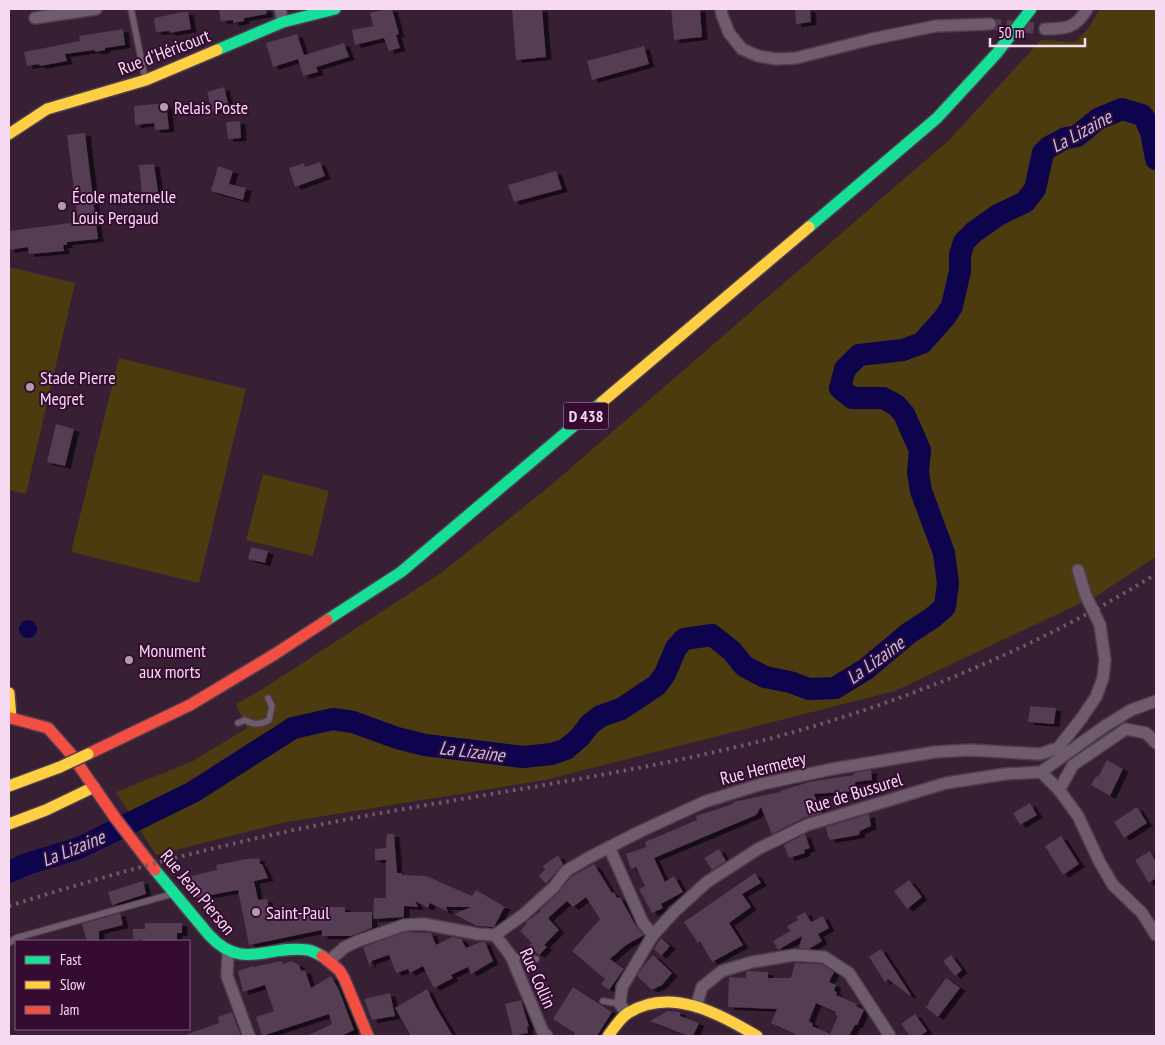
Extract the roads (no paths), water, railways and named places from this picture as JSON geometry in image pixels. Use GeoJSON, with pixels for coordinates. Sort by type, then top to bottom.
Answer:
{"type":"FeatureCollection","features":[{"type":"Feature","properties":{"kind":"main road","name":"Rue d'Héricourt"},"geometry":{"type":"LineString","coordinates":[[9,134],[47,109],[146,80],[284,22],[335,9]]}},
{"type":"Feature","properties":{"kind":"main road","name":"D 438"},"geometry":{"type":"LineString","coordinates":[[9,786],[60,767],[190,705],[275,654],[401,572],[937,118],[997,53],[1031,9]]}},
{"type":"Feature","properties":{"kind":"main road"},"geometry":{"type":"LineString","coordinates":[[9,693],[10,720]]}},
{"type":"Feature","properties":{"kind":"main road","name":"Rue Jean Pierson"},"geometry":{"type":"LineString","coordinates":[[10,720],[48,728],[70,752],[174,894],[217,944],[228,953]]}},
{"type":"Feature","properties":{"kind":"main road"},"geometry":{"type":"LineString","coordinates":[[9,824],[46,810],[94,787]]}},
{"type":"Feature","properties":{"kind":"main road"},"geometry":{"type":"LineString","coordinates":[[228,953],[236,955],[252,954],[296,948],[314,951],[330,960],[341,972],[352,992],[368,1036]]}},
{"type":"Feature","properties":{"kind":"main road"},"geometry":{"type":"LineString","coordinates":[[608,1036],[627,1014],[657,1002],[676,1002],[696,1007],[724,1018],[757,1036]]}},
{"type":"Feature","properties":{"kind":"street"},"geometry":{"type":"LineString","coordinates":[[35,18],[96,9]]}},
{"type":"Feature","properties":{"kind":"street"},"geometry":{"type":"LineString","coordinates":[[280,9],[284,22]]}},
{"type":"Feature","properties":{"kind":"street"},"geometry":{"type":"LineString","coordinates":[[721,9],[729,33],[742,49],[758,56],[776,59],[796,58],[872,39],[936,26],[990,24]]}},
{"type":"Feature","properties":{"kind":"street"},"geometry":{"type":"LineString","coordinates":[[1045,29],[1065,29],[1075,24],[1087,9]]}},
{"type":"Feature","properties":{"kind":"street","name":"Rue Hermetey"},"geometry":{"type":"LineString","coordinates":[[495,935],[523,916],[554,887],[566,872],[609,847],[704,802],[762,784],[832,769],[935,752],[970,750],[1040,754],[1058,748],[1096,697],[1103,678],[1105,660],[1100,625],[1086,596],[1078,570]]}},
{"type":"Feature","properties":{"kind":"street"},"geometry":{"type":"LineString","coordinates":[[1156,701],[1131,710],[1105,726],[1041,772],[1059,790],[1078,816],[1112,885],[1142,913],[1156,935]]}},
{"type":"Feature","properties":{"kind":"street"},"geometry":{"type":"LineString","coordinates":[[1059,790],[1073,765],[1126,729],[1146,733],[1156,743]]}},
{"type":"Feature","properties":{"kind":"street","name":"Rue de Bussurel"},"geometry":{"type":"LineString","coordinates":[[620,1004],[622,987],[653,935],[674,912],[707,882],[758,848],[807,825],[946,783],[1005,774],[1041,772]]}},
{"type":"Feature","properties":{"kind":"street"},"geometry":{"type":"LineString","coordinates":[[609,847],[643,923],[653,935]]}},
{"type":"Feature","properties":{"kind":"street"},"geometry":{"type":"LineString","coordinates":[[330,960],[345,947],[404,925],[424,924],[478,934],[495,935]]}},
{"type":"Feature","properties":{"kind":"street","name":"Rue Collin"},"geometry":{"type":"LineString","coordinates":[[495,935],[511,956],[543,1032],[547,1036]]}},
{"type":"Feature","properties":{"kind":"street","name":"Rue Jean Pierson"},"geometry":{"type":"LineString","coordinates":[[228,953],[227,976],[249,1036]]}},
{"type":"Feature","properties":{"kind":"street"},"geometry":{"type":"LineString","coordinates":[[696,1007],[702,987],[722,971],[752,962],[794,955],[824,958],[850,973],[890,1036]]}},
{"type":"Feature","properties":{"kind":"street"},"geometry":{"type":"LineString","coordinates":[[620,1004],[627,1014]]}},
{"type":"Feature","properties":{"kind":"lane"},"geometry":{"type":"LineString","coordinates":[[131,9],[146,80]]}},
{"type":"Feature","properties":{"kind":"lane"},"geometry":{"type":"LineString","coordinates":[[238,723],[245,720],[254,724],[262,724],[269,720],[272,706],[268,698]]}},
{"type":"Feature","properties":{"kind":"lane"},"geometry":{"type":"LineString","coordinates":[[9,943],[16,938],[166,894],[174,894]]}},
{"type":"Feature","properties":{"kind":"lane"},"geometry":{"type":"LineString","coordinates":[[511,956],[536,959]]}},
{"type":"Feature","properties":{"kind":"lane"},"geometry":{"type":"LineString","coordinates":[[603,1001],[620,1004]]}},
{"type":"Feature","properties":{"kind":"waterway","name":"La Lizaine"},"geometry":{"type":"LineString","coordinates":[[9,872],[27,864],[79,848],[193,792],[293,728],[333,719],[353,722],[397,738],[425,745],[523,757],[552,754],[566,749],[580,737],[590,724],[601,716],[621,709],[657,685],[665,674],[676,648],[684,639],[712,635],[732,651],[744,666],[765,677],[790,682],[809,689],[835,688],[866,669],[909,633],[945,607],[948,583],[944,553],[921,491],[918,472],[920,450],[904,414],[896,405],[883,398],[852,398],[840,388],[845,369],[859,355],[903,350],[922,343],[952,306],[960,271],[960,255],[964,242],[974,232],[998,215],[1025,202],[1035,189],[1043,153],[1049,147],[1066,138],[1077,136],[1098,119],[1122,109],[1142,115],[1145,119],[1151,132],[1156,159]]}},
{"type":"Feature","properties":{"kind":"tunnel"},"geometry":{"type":"LineString","coordinates":[[990,24],[1045,29]]}},
{"type":"Feature","properties":{"kind":"railway"},"geometry":{"type":"LineString","coordinates":[[9,906],[137,868],[267,836],[354,818],[657,764],[707,754],[809,728],[912,693],[1013,651],[1110,602],[1156,574]]}},
{"type":"Feature","properties":{"kind":"place","name":"Relais Poste"},"geometry":{"type":"Point","coordinates":[164,107]}},
{"type":"Feature","properties":{"kind":"place","name":"École maternelle Louis Pergaud"},"geometry":{"type":"Point","coordinates":[62,206]}},
{"type":"Feature","properties":{"kind":"place","name":"Stade Pierre Megret"},"geometry":{"type":"Point","coordinates":[30,387]}},
{"type":"Feature","properties":{"kind":"place","name":"Monument aux morts"},"geometry":{"type":"Point","coordinates":[129,660]}},
{"type":"Feature","properties":{"kind":"place","name":"Saint-Paul"},"geometry":{"type":"Point","coordinates":[256,912]}}]}
